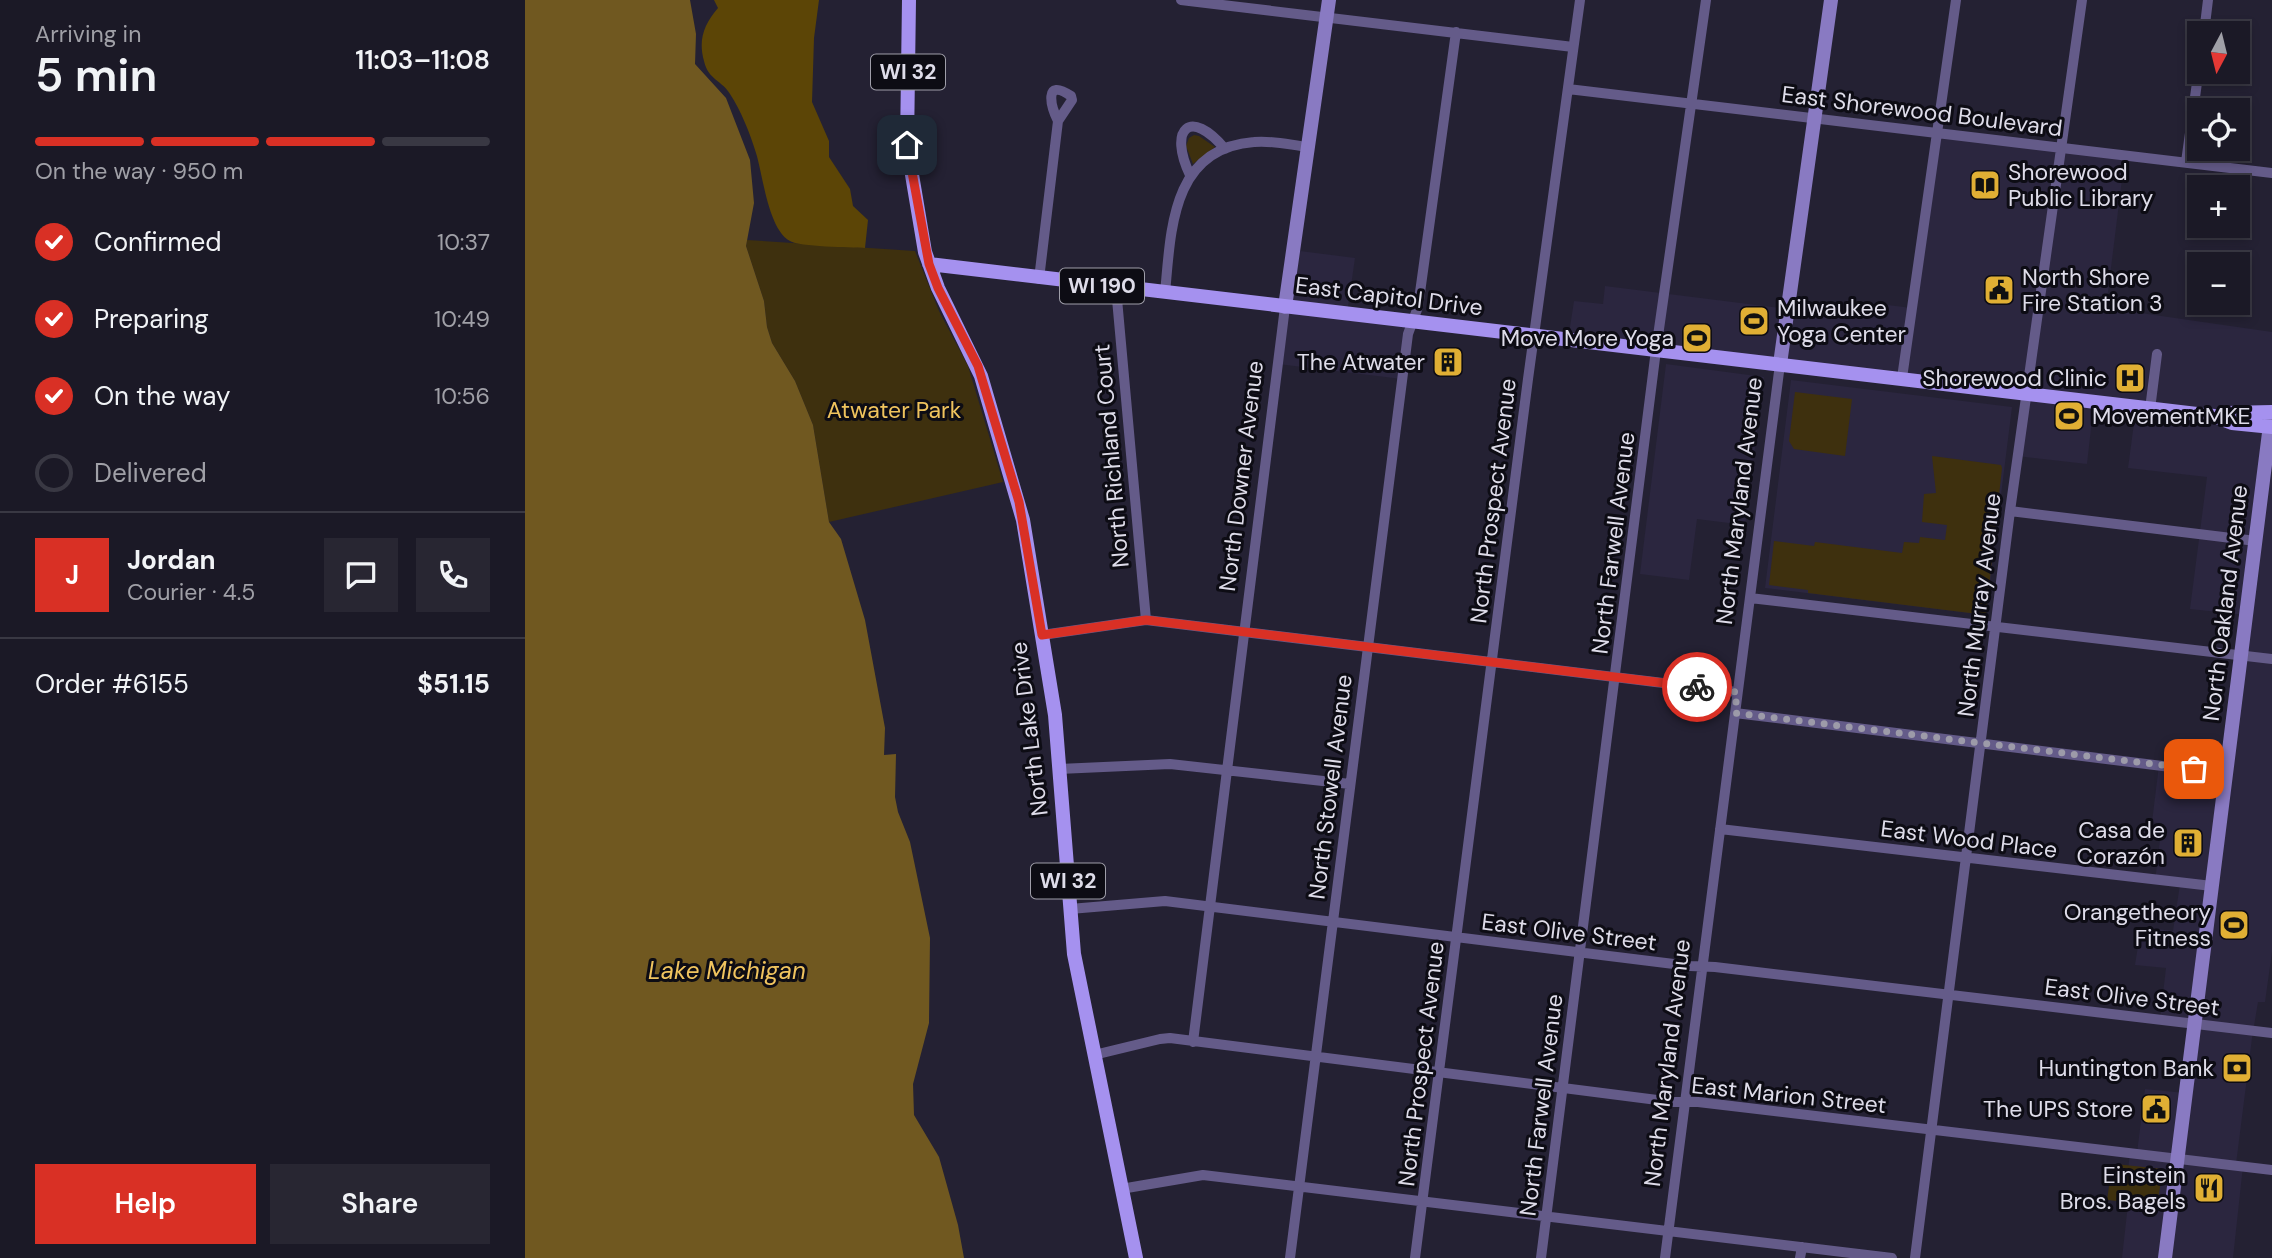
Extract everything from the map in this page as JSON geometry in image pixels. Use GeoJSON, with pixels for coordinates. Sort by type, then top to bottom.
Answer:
{"type":"FeatureCollection","features":[{"type":"Feature","properties":{"kind":"main road","name":"North Lake Drive"},"geometry":{"type":"LineString","coordinates":[[909,0],[907,145],[929,264],[938,288],[978,366],[1021,510],[1055,715],[1074,954],[1136,1258]]}},
{"type":"Feature","properties":{"kind":"main road","name":"North Downer Avenue"},"geometry":{"type":"LineString","coordinates":[[1285,307],[1329,0]]}},
{"type":"Feature","properties":{"kind":"main road","name":"North Maryland Avenue"},"geometry":{"type":"LineString","coordinates":[[1780,364],[1831,0]]}},
{"type":"Feature","properties":{"kind":"main road","name":"East Capitol Drive"},"geometry":{"type":"LineString","coordinates":[[929,264],[1115,288],[2026,393],[2220,417],[2232,423],[2272,420]]}},
{"type":"Feature","properties":{"kind":"main road","name":"North Oakland Avenue"},"geometry":{"type":"LineString","coordinates":[[2165,1258],[2272,420]]}},
{"type":"Feature","properties":{"kind":"street"},"geometry":{"type":"LineString","coordinates":[[1181,0],[1573,47]]}},
{"type":"Feature","properties":{"kind":"street","name":"North Prospect Avenue"},"geometry":{"type":"LineString","coordinates":[[1415,1258],[1580,0]]}},
{"type":"Feature","properties":{"kind":"street","name":"North Farwell Avenue"},"geometry":{"type":"LineString","coordinates":[[1541,1258],[1656,350],[1706,0]]}},
{"type":"Feature","properties":{"kind":"street"},"geometry":{"type":"LineString","coordinates":[[1902,378],[1956,0]]}},
{"type":"Feature","properties":{"kind":"street","name":"North Murray Avenue"},"geometry":{"type":"LineString","coordinates":[[1915,1258],[2010,511],[2081,0]]}},
{"type":"Feature","properties":{"kind":"street"},"geometry":{"type":"LineString","coordinates":[[2205,21],[2208,0]]}},
{"type":"Feature","properties":{"kind":"street","name":"North Stowell Avenue"},"geometry":{"type":"LineString","coordinates":[[1290,1258],[1408,334],[1418,307],[1456,32]]}},
{"type":"Feature","properties":{"kind":"street"},"geometry":{"type":"LineString","coordinates":[[2186,162],[2197,84]]}},
{"type":"Feature","properties":{"kind":"street","name":"East Shorewood Boulevard"},"geometry":{"type":"LineString","coordinates":[[1568,89],[2272,173]]}},
{"type":"Feature","properties":{"kind":"street"},"geometry":{"type":"LineString","coordinates":[[1039,279],[1058,121]]}},
{"type":"Feature","properties":{"kind":"street"},"geometry":{"type":"LineString","coordinates":[[1190,175],[1181,154],[1179,141],[1182,132],[1188,128],[1204,129],[1225,149]]}},
{"type":"Feature","properties":{"kind":"street"},"geometry":{"type":"LineString","coordinates":[[1165,293],[1174,218],[1190,175],[1206,160],[1225,149],[1252,142],[1308,147]]}},
{"type":"Feature","properties":{"kind":"street","name":"North Richland Court"},"geometry":{"type":"LineString","coordinates":[[1115,288],[1146,620]]}},
{"type":"Feature","properties":{"kind":"street","name":"North Downer Avenue"},"geometry":{"type":"LineString","coordinates":[[1193,1042],[1285,307]]}},
{"type":"Feature","properties":{"kind":"street"},"geometry":{"type":"LineString","coordinates":[[2150,409],[2157,354]]}},
{"type":"Feature","properties":{"kind":"street","name":"North Maryland Avenue"},"geometry":{"type":"LineString","coordinates":[[1665,1258],[1780,364]]}},
{"type":"Feature","properties":{"kind":"street"},"geometry":{"type":"LineString","coordinates":[[2010,511],[2256,541]]}},
{"type":"Feature","properties":{"kind":"street"},"geometry":{"type":"LineString","coordinates":[[1750,598],[2272,659]]}},
{"type":"Feature","properties":{"kind":"street"},"geometry":{"type":"LineString","coordinates":[[1042,635],[1146,620],[1737,692]]}},
{"type":"Feature","properties":{"kind":"street"},"geometry":{"type":"LineString","coordinates":[[1735,713],[2227,774]]}},
{"type":"Feature","properties":{"kind":"street"},"geometry":{"type":"LineString","coordinates":[[1059,769],[1170,764],[1350,784]]}},
{"type":"Feature","properties":{"kind":"street","name":"East Wood Place"},"geometry":{"type":"LineString","coordinates":[[1720,829],[2212,886]]}},
{"type":"Feature","properties":{"kind":"street","name":"East Olive Street"},"geometry":{"type":"LineString","coordinates":[[1070,909],[1165,901],[2272,1033]]}},
{"type":"Feature","properties":{"kind":"street","name":"East Marion Street"},"geometry":{"type":"LineString","coordinates":[[1094,1055],[1160,1039],[1193,1042],[2272,1170]]}},
{"type":"Feature","properties":{"kind":"street"},"geometry":{"type":"LineString","coordinates":[[1121,1189],[1203,1175],[1669,1231],[1801,1253],[1892,1258]]}},
{"type":"Feature","properties":{"kind":"shaded area"},"geometry":{"type":"Polygon","coordinates":[[[714,0],[819,0],[814,38],[812,102],[829,141],[829,157],[850,189],[853,206],[868,220],[865,248],[795,243],[783,235],[776,225],[745,122],[730,94],[712,76],[704,61],[702,39],[709,20],[718,8],[714,0]]]}},
{"type":"Feature","properties":{"kind":"shaded area"},"geometry":{"type":"Polygon","coordinates":[[[1937,131],[2125,155],[2106,308],[2272,332],[2272,952],[2265,1002],[2258,1002],[2252,1038],[2236,1164],[2243,1166],[2233,1258],[2122,1258],[2128,1204],[2124,1203],[2130,1153],[2137,1153],[2145,1089],[2185,1093],[2194,1024],[2160,1019],[2166,968],[2135,965],[2141,927],[2173,931],[2180,884],[2155,881],[2162,824],[2152,822],[2159,765],[2227,773],[2246,615],[2190,609],[2207,477],[2128,468],[2136,408],[2094,402],[2087,464],[2017,456],[2026,393],[1568,340],[1574,301],[1603,304],[1605,286],[1852,317],[1855,301],[1912,308],[1937,131]]]}},
{"type":"Feature","properties":{"kind":"shaded area"},"geometry":{"type":"Polygon","coordinates":[[[1292,250],[1355,258],[1347,314],[1414,322],[1402,379],[1278,364],[1292,250]]]}},
{"type":"Feature","properties":{"kind":"shaded area"},"geometry":{"type":"Polygon","coordinates":[[[1666,364],[1764,377],[1745,525],[1697,519],[1689,580],[1640,574],[1666,364]]]}},
{"type":"Feature","properties":{"kind":"shaded area"},"geometry":{"type":"Polygon","coordinates":[[[1791,380],[2012,407],[1986,615],[1765,588],[1791,380]]]}},
{"type":"Feature","properties":{"kind":"green space"},"geometry":{"type":"Polygon","coordinates":[[[1194,135],[1215,147],[1193,164],[1186,146],[1189,138],[1194,135]]]}},
{"type":"Feature","properties":{"kind":"green space","name":"Atwater Park"},"geometry":{"type":"Polygon","coordinates":[[[747,240],[915,251],[939,311],[968,366],[1003,482],[829,522],[813,425],[795,381],[772,343],[764,301],[746,246],[747,240]]]}},
{"type":"Feature","properties":{"kind":"green space"},"geometry":{"type":"Polygon","coordinates":[[[1795,392],[1852,399],[1845,456],[1794,449],[1789,441],[1795,392]]]}},
{"type":"Feature","properties":{"kind":"green space"},"geometry":{"type":"Polygon","coordinates":[[[1932,456],[2001,465],[1986,615],[1808,593],[1808,590],[1769,585],[1774,541],[1814,546],[1815,542],[1902,553],[1904,542],[1919,543],[1920,537],[1945,540],[1947,525],[1922,522],[1924,494],[1936,493],[1932,456]]]}},
{"type":"Feature","properties":{"kind":"green space"},"geometry":{"type":"Polygon","coordinates":[[[2115,1164],[2163,1169],[2157,1205],[2107,1200],[2112,1166],[2115,1164]]]}},
{"type":"Feature","properties":{"kind":"water","name":"Lake Michigan"},"geometry":{"type":"Polygon","coordinates":[[[525,0],[690,0],[696,34],[695,64],[726,98],[750,160],[754,203],[746,246],[764,301],[772,343],[795,381],[813,425],[829,522],[841,539],[865,620],[885,728],[884,755],[896,754],[895,797],[910,842],[930,938],[929,1023],[913,1084],[914,1115],[939,1157],[958,1225],[964,1258],[525,1258],[525,0]]]}},
{"type":"Feature","properties":{"kind":"way so far"},"geometry":{"type":"LineString","coordinates":[[1697,687],[1737,692],[1735,713],[2194,769]]}},
{"type":"Feature","properties":{"kind":"place","name":"Shorewood Public Library"},"geometry":{"type":"Point","coordinates":[1985,185]}},
{"type":"Feature","properties":{"kind":"place","name":"North Shore Fire Station 3"},"geometry":{"type":"Point","coordinates":[1999,290]}},
{"type":"Feature","properties":{"kind":"place","name":"Milwaukee Yoga Center"},"geometry":{"type":"Point","coordinates":[1754,321]}},
{"type":"Feature","properties":{"kind":"place","name":"Move More Yoga"},"geometry":{"type":"Point","coordinates":[1697,338]}},
{"type":"Feature","properties":{"kind":"place","name":"The Atwater"},"geometry":{"type":"Point","coordinates":[1448,362]}},
{"type":"Feature","properties":{"kind":"place","name":"Shorewood Clinic"},"geometry":{"type":"Point","coordinates":[2130,378]}},
{"type":"Feature","properties":{"kind":"place","name":"MovementMKE"},"geometry":{"type":"Point","coordinates":[2069,416]}},
{"type":"Feature","properties":{"kind":"place","name":"Casa de Corazón"},"geometry":{"type":"Point","coordinates":[2188,843]}},
{"type":"Feature","properties":{"kind":"place","name":"Orangetheory Fitness"},"geometry":{"type":"Point","coordinates":[2234,925]}},
{"type":"Feature","properties":{"kind":"place","name":"Huntington Bank"},"geometry":{"type":"Point","coordinates":[2237,1068]}},
{"type":"Feature","properties":{"kind":"place","name":"The UPS Store"},"geometry":{"type":"Point","coordinates":[2156,1109]}},
{"type":"Feature","properties":{"kind":"place","name":"Einstein Bros. Bagels"},"geometry":{"type":"Point","coordinates":[2209,1188]}},
{"type":"Feature","properties":{"kind":"route"},"geometry":{"type":"LineString","coordinates":[[907,145],[925,252],[938,288],[978,366],[1019,502],[1042,635],[1146,620],[1697,687]]}}]}
